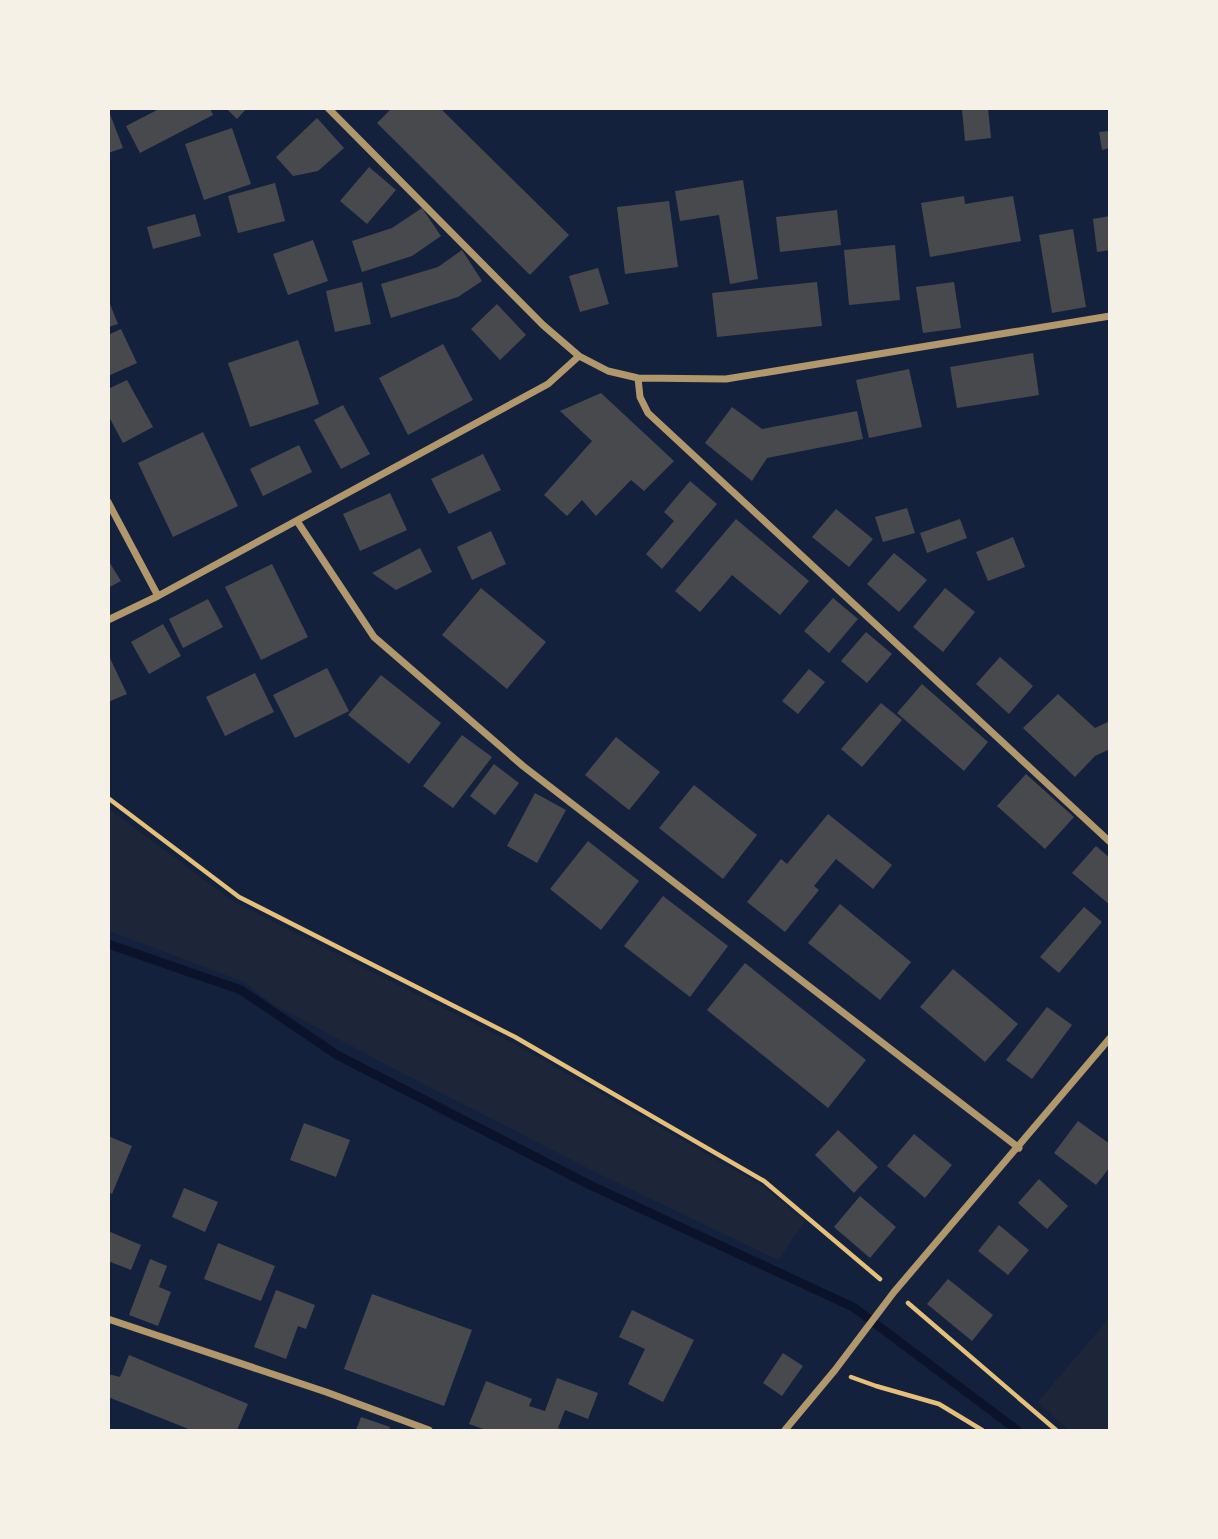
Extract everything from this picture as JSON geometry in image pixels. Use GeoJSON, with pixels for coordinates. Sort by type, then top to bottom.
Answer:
{"type":"FeatureCollection","features":[{"type":"Feature","properties":{"kind":"street"},"geometry":{"type":"LineString","coordinates":[[328,108],[543,325],[579,356],[608,371],[638,378],[726,379],[1110,316]]}},
{"type":"Feature","properties":{"kind":"street"},"geometry":{"type":"LineString","coordinates":[[108,620],[158,596],[548,384],[579,356]]}},
{"type":"Feature","properties":{"kind":"street"},"geometry":{"type":"LineString","coordinates":[[638,378],[640,397],[648,413],[1110,842]]}},
{"type":"Feature","properties":{"kind":"street"},"geometry":{"type":"LineString","coordinates":[[108,502],[158,596]]}},
{"type":"Feature","properties":{"kind":"street"},"geometry":{"type":"LineString","coordinates":[[297,521],[374,637],[523,766],[1019,1148]]}},
{"type":"Feature","properties":{"kind":"street"},"geometry":{"type":"LineString","coordinates":[[785,1430],[894,1292],[1110,1038]]}},
{"type":"Feature","properties":{"kind":"street"},"geometry":{"type":"LineString","coordinates":[[108,1320],[326,1392],[429,1430]]}},
{"type":"Feature","properties":{"kind":"path"},"geometry":{"type":"LineString","coordinates":[[108,798],[239,897],[515,1037],[764,1181],[862,1262]]}},
{"type":"Feature","properties":{"kind":"path"},"geometry":{"type":"LineString","coordinates":[[894,1292],[1056,1430]]}},
{"type":"Feature","properties":{"kind":"path"},"geometry":{"type":"LineString","coordinates":[[835,1370],[876,1386],[939,1404],[982,1430]]}},
{"type":"Feature","properties":{"kind":"shaded area"},"geometry":{"type":"Polygon","coordinates":[[[108,808],[234,902],[513,1043],[764,1187],[805,1221],[778,1260],[599,1174],[408,1076],[276,1006],[244,982],[109,931],[108,808]]]}},
{"type":"Feature","properties":{"kind":"shaded area"},"geometry":{"type":"Polygon","coordinates":[[[1109,1318],[1109,1430],[1068,1430],[1038,1402],[1109,1318]]]}},
{"type":"Feature","properties":{"kind":"building"},"geometry":{"type":"Polygon","coordinates":[[[161,108],[210,108],[213,115],[140,153],[126,126],[161,108]]]}},
{"type":"Feature","properties":{"kind":"building"},"geometry":{"type":"Polygon","coordinates":[[[226,108],[247,108],[237,119],[226,108]]]}},
{"type":"Feature","properties":{"kind":"building"},"geometry":{"type":"Polygon","coordinates":[[[392,108],[440,108],[569,235],[530,275],[377,123],[392,108]]]}},
{"type":"Feature","properties":{"kind":"building"},"geometry":{"type":"Polygon","coordinates":[[[988,108],[991,138],[965,141],[962,110],[988,108]]]}},
{"type":"Feature","properties":{"kind":"building"},"geometry":{"type":"Polygon","coordinates":[[[108,109],[123,148],[108,153],[108,109]]]}},
{"type":"Feature","properties":{"kind":"building"},"geometry":{"type":"Polygon","coordinates":[[[317,118],[344,148],[318,171],[293,176],[276,157],[317,118]]]}},
{"type":"Feature","properties":{"kind":"building"},"geometry":{"type":"Polygon","coordinates":[[[232,128],[251,184],[204,200],[185,144],[232,128]]]}},
{"type":"Feature","properties":{"kind":"building"},"geometry":{"type":"Polygon","coordinates":[[[1110,131],[1110,148],[1102,150],[1099,132],[1110,131]]]}},
{"type":"Feature","properties":{"kind":"building"},"geometry":{"type":"Polygon","coordinates":[[[369,167],[396,190],[367,224],[340,201],[369,167]]]}},
{"type":"Feature","properties":{"kind":"building"},"geometry":{"type":"Polygon","coordinates":[[[743,180],[758,279],[730,284],[719,215],[680,221],[675,191],[743,180]]]}},
{"type":"Feature","properties":{"kind":"building"},"geometry":{"type":"Polygon","coordinates":[[[275,183],[285,221],[238,233],[228,196],[275,183]]]}},
{"type":"Feature","properties":{"kind":"building"},"geometry":{"type":"Polygon","coordinates":[[[964,196],[965,204],[1013,196],[1021,241],[930,257],[921,203],[964,196]]]}},
{"type":"Feature","properties":{"kind":"building"},"geometry":{"type":"Polygon","coordinates":[[[669,201],[678,267],[625,274],[617,207],[669,201]]]}},
{"type":"Feature","properties":{"kind":"building"},"geometry":{"type":"Polygon","coordinates":[[[422,208],[441,236],[412,256],[362,272],[352,241],[392,228],[422,208]]]}},
{"type":"Feature","properties":{"kind":"building"},"geometry":{"type":"Polygon","coordinates":[[[837,210],[841,245],[780,252],[776,217],[837,210]]]}},
{"type":"Feature","properties":{"kind":"building"},"geometry":{"type":"Polygon","coordinates":[[[195,214],[201,236],[153,249],[147,227],[195,214]]]}},
{"type":"Feature","properties":{"kind":"building"},"geometry":{"type":"Polygon","coordinates":[[[1110,216],[1110,250],[1097,252],[1093,219],[1110,216]]]}},
{"type":"Feature","properties":{"kind":"building"},"geometry":{"type":"Polygon","coordinates":[[[1073,229],[1086,307],[1052,313],[1039,235],[1073,229]]]}},
{"type":"Feature","properties":{"kind":"building"},"geometry":{"type":"Polygon","coordinates":[[[313,240],[328,281],[288,295],[273,254],[313,240]]]}},
{"type":"Feature","properties":{"kind":"building"},"geometry":{"type":"Polygon","coordinates":[[[895,245],[900,300],[849,305],[844,250],[895,245]]]}},
{"type":"Feature","properties":{"kind":"building"},"geometry":{"type":"Polygon","coordinates":[[[462,250],[482,281],[458,297],[391,318],[381,284],[438,267],[462,250]]]}},
{"type":"Feature","properties":{"kind":"building"},"geometry":{"type":"Polygon","coordinates":[[[598,268],[609,304],[580,312],[569,276],[598,268]]]}},
{"type":"Feature","properties":{"kind":"building"},"geometry":{"type":"Polygon","coordinates":[[[362,282],[371,324],[335,332],[326,291],[362,282]]]}},
{"type":"Feature","properties":{"kind":"building"},"geometry":{"type":"Polygon","coordinates":[[[817,282],[822,326],[717,337],[712,293],[817,282]]]}},
{"type":"Feature","properties":{"kind":"building"},"geometry":{"type":"Polygon","coordinates":[[[954,282],[961,328],[923,333],[916,287],[954,282]]]}},
{"type":"Feature","properties":{"kind":"building"},"geometry":{"type":"Polygon","coordinates":[[[108,299],[118,324],[108,327],[108,299]]]}},
{"type":"Feature","properties":{"kind":"building"},"geometry":{"type":"Polygon","coordinates":[[[497,304],[526,335],[500,360],[471,329],[497,304]]]}},
{"type":"Feature","properties":{"kind":"building"},"geometry":{"type":"Polygon","coordinates":[[[121,329],[137,363],[108,376],[108,335],[121,329]]]}},
{"type":"Feature","properties":{"kind":"building"},"geometry":{"type":"Polygon","coordinates":[[[298,340],[319,404],[250,427],[228,363],[298,340]]]}},
{"type":"Feature","properties":{"kind":"building"},"geometry":{"type":"Polygon","coordinates":[[[443,344],[473,400],[408,435],[379,378],[443,344]]]}},
{"type":"Feature","properties":{"kind":"building"},"geometry":{"type":"Polygon","coordinates":[[[1033,353],[1039,395],[957,408],[950,367],[1033,353]]]}},
{"type":"Feature","properties":{"kind":"building"},"geometry":{"type":"Polygon","coordinates":[[[909,369],[922,427],[869,438],[856,380],[909,369]]]}},
{"type":"Feature","properties":{"kind":"building"},"geometry":{"type":"Polygon","coordinates":[[[127,380],[153,427],[123,443],[108,415],[108,389],[127,380]]]}},
{"type":"Feature","properties":{"kind":"building"},"geometry":{"type":"Polygon","coordinates":[[[601,393],[674,461],[644,491],[631,480],[596,516],[582,500],[567,516],[544,495],[592,441],[560,411],[601,393]]]}},
{"type":"Feature","properties":{"kind":"building"},"geometry":{"type":"Polygon","coordinates":[[[343,405],[370,454],[341,469],[314,420],[343,405]]]}},
{"type":"Feature","properties":{"kind":"building"},"geometry":{"type":"Polygon","coordinates":[[[732,407],[762,429],[857,411],[863,439],[767,458],[752,481],[705,443],[732,407]]]}},
{"type":"Feature","properties":{"kind":"building"},"geometry":{"type":"Polygon","coordinates":[[[203,432],[238,506],[173,537],[138,463],[203,432]]]}},
{"type":"Feature","properties":{"kind":"building"},"geometry":{"type":"Polygon","coordinates":[[[299,445],[312,472],[263,496],[250,469],[299,445]]]}},
{"type":"Feature","properties":{"kind":"building"},"geometry":{"type":"Polygon","coordinates":[[[483,454],[501,490],[449,514],[431,479],[483,454]]]}},
{"type":"Feature","properties":{"kind":"building"},"geometry":{"type":"Polygon","coordinates":[[[690,481],[717,504],[662,569],[646,554],[674,521],[664,512],[690,481]]]}},
{"type":"Feature","properties":{"kind":"building"},"geometry":{"type":"Polygon","coordinates":[[[390,493],[407,530],[360,551],[343,514],[390,493]]]}},
{"type":"Feature","properties":{"kind":"building"},"geometry":{"type":"Polygon","coordinates":[[[907,508],[915,533],[883,542],[875,517],[907,508]]]}},
{"type":"Feature","properties":{"kind":"building"},"geometry":{"type":"Polygon","coordinates":[[[836,509],[873,539],[849,567],[812,537],[836,509]]]}},
{"type":"Feature","properties":{"kind":"building"},"geometry":{"type":"Polygon","coordinates":[[[736,519],[809,581],[780,615],[732,575],[700,612],[675,591],[736,519]]]}},
{"type":"Feature","properties":{"kind":"building"},"geometry":{"type":"Polygon","coordinates":[[[960,519],[967,538],[927,553],[920,533],[960,519]]]}},
{"type":"Feature","properties":{"kind":"building"},"geometry":{"type":"Polygon","coordinates":[[[491,531],[506,564],[472,580],[457,547],[491,531]]]}},
{"type":"Feature","properties":{"kind":"building"},"geometry":{"type":"Polygon","coordinates":[[[1013,537],[1025,567],[988,581],[976,552],[1013,537]]]}},
{"type":"Feature","properties":{"kind":"building"},"geometry":{"type":"Polygon","coordinates":[[[420,548],[432,572],[396,590],[372,573],[420,548]]]}},
{"type":"Feature","properties":{"kind":"building"},"geometry":{"type":"Polygon","coordinates":[[[894,553],[927,580],[899,612],[867,584],[894,553]]]}},
{"type":"Feature","properties":{"kind":"building"},"geometry":{"type":"Polygon","coordinates":[[[108,560],[121,581],[108,588],[108,560]]]}},
{"type":"Feature","properties":{"kind":"building"},"geometry":{"type":"Polygon","coordinates":[[[272,564],[308,637],[261,660],[225,587],[272,564]]]}},
{"type":"Feature","properties":{"kind":"building"},"geometry":{"type":"Polygon","coordinates":[[[481,588],[546,642],[507,689],[442,635],[481,588]]]}},
{"type":"Feature","properties":{"kind":"building"},"geometry":{"type":"Polygon","coordinates":[[[945,588],[975,612],[943,652],[913,627],[945,588]]]}},
{"type":"Feature","properties":{"kind":"building"},"geometry":{"type":"Polygon","coordinates":[[[833,598],[858,619],[829,653],[804,631],[833,598]]]}},
{"type":"Feature","properties":{"kind":"building"},"geometry":{"type":"Polygon","coordinates":[[[208,599],[223,627],[183,648],[169,619],[208,599]]]}},
{"type":"Feature","properties":{"kind":"building"},"geometry":{"type":"Polygon","coordinates":[[[163,624],[181,656],[149,674],[131,642],[163,624]]]}},
{"type":"Feature","properties":{"kind":"building"},"geometry":{"type":"Polygon","coordinates":[[[866,632],[892,654],[867,683],[841,661],[866,632]]]}},
{"type":"Feature","properties":{"kind":"building"},"geometry":{"type":"Polygon","coordinates":[[[108,654],[127,694],[108,702],[108,654]]]}},
{"type":"Feature","properties":{"kind":"building"},"geometry":{"type":"Polygon","coordinates":[[[1000,657],[1033,686],[1009,714],[976,684],[1000,657]]]}},
{"type":"Feature","properties":{"kind":"building"},"geometry":{"type":"Polygon","coordinates":[[[327,668],[349,711],[295,738],[273,695],[327,668]]]}},
{"type":"Feature","properties":{"kind":"building"},"geometry":{"type":"Polygon","coordinates":[[[809,669],[825,682],[798,714],[782,701],[809,669]]]}},
{"type":"Feature","properties":{"kind":"building"},"geometry":{"type":"Polygon","coordinates":[[[255,673],[274,712],[225,736],[206,697],[255,673]]]}},
{"type":"Feature","properties":{"kind":"building"},"geometry":{"type":"Polygon","coordinates":[[[381,675],[441,723],[409,764],[348,715],[381,675]]]}},
{"type":"Feature","properties":{"kind":"building"},"geometry":{"type":"Polygon","coordinates":[[[922,684],[988,742],[964,771],[897,713],[922,684]]]}},
{"type":"Feature","properties":{"kind":"building"},"geometry":{"type":"Polygon","coordinates":[[[1058,694],[1095,728],[1110,721],[1110,749],[1095,756],[1075,777],[1023,728],[1058,694]]]}},
{"type":"Feature","properties":{"kind":"building"},"geometry":{"type":"Polygon","coordinates":[[[881,703],[902,720],[862,767],[841,749],[881,703]]]}},
{"type":"Feature","properties":{"kind":"building"},"geometry":{"type":"Polygon","coordinates":[[[462,735],[492,757],[453,808],[423,786],[462,735]]]}},
{"type":"Feature","properties":{"kind":"building"},"geometry":{"type":"Polygon","coordinates":[[[616,737],[660,772],[629,810],[585,775],[616,737]]]}},
{"type":"Feature","properties":{"kind":"building"},"geometry":{"type":"Polygon","coordinates":[[[494,764],[519,783],[495,815],[470,796],[494,764]]]}},
{"type":"Feature","properties":{"kind":"building"},"geometry":{"type":"Polygon","coordinates":[[[1026,774],[1074,817],[1045,849],[997,806],[1026,774]]]}},
{"type":"Feature","properties":{"kind":"building"},"geometry":{"type":"Polygon","coordinates":[[[694,785],[757,835],[723,879],[659,828],[694,785]]]}},
{"type":"Feature","properties":{"kind":"building"},"geometry":{"type":"Polygon","coordinates":[[[535,793],[566,810],[537,863],[507,846],[535,793]]]}},
{"type":"Feature","properties":{"kind":"building"},"geometry":{"type":"Polygon","coordinates":[[[828,814],[892,865],[873,889],[836,859],[814,886],[819,890],[785,932],[747,902],[781,859],[787,864],[828,814]]]}},
{"type":"Feature","properties":{"kind":"building"},"geometry":{"type":"Polygon","coordinates":[[[588,841],[639,881],[601,930],[550,889],[588,841]]]}},
{"type":"Feature","properties":{"kind":"building"},"geometry":{"type":"Polygon","coordinates":[[[1096,846],[1110,858],[1110,905],[1072,873],[1096,846]]]}},
{"type":"Feature","properties":{"kind":"building"},"geometry":{"type":"Polygon","coordinates":[[[663,896],[728,946],[690,997],[624,946],[663,896]]]}},
{"type":"Feature","properties":{"kind":"building"},"geometry":{"type":"Polygon","coordinates":[[[840,904],[911,962],[880,1000],[808,943],[840,904]]]}},
{"type":"Feature","properties":{"kind":"building"},"geometry":{"type":"Polygon","coordinates":[[[1084,907],[1102,922],[1059,973],[1040,957],[1084,907]]]}},
{"type":"Feature","properties":{"kind":"building"},"geometry":{"type":"Polygon","coordinates":[[[745,963],[866,1060],[828,1108],[707,1010],[745,963]]]}},
{"type":"Feature","properties":{"kind":"building"},"geometry":{"type":"Polygon","coordinates":[[[953,969],[1018,1024],[985,1062],[920,1007],[953,969]]]}},
{"type":"Feature","properties":{"kind":"building"},"geometry":{"type":"Polygon","coordinates":[[[1047,1007],[1072,1025],[1032,1079],[1006,1060],[1047,1007]]]}},
{"type":"Feature","properties":{"kind":"building"},"geometry":{"type":"Polygon","coordinates":[[[1078,1121],[1110,1144],[1110,1167],[1096,1185],[1054,1153],[1078,1121]]]}},
{"type":"Feature","properties":{"kind":"building"},"geometry":{"type":"Polygon","coordinates":[[[304,1123],[350,1140],[336,1177],[290,1160],[304,1123]]]}},
{"type":"Feature","properties":{"kind":"building"},"geometry":{"type":"Polygon","coordinates":[[[838,1130],[878,1167],[854,1193],[815,1155],[838,1130]]]}},
{"type":"Feature","properties":{"kind":"building"},"geometry":{"type":"Polygon","coordinates":[[[914,1134],[952,1165],[925,1198],[887,1166],[914,1134]]]}},
{"type":"Feature","properties":{"kind":"building"},"geometry":{"type":"Polygon","coordinates":[[[108,1136],[132,1146],[112,1194],[108,1192],[108,1136]]]}},
{"type":"Feature","properties":{"kind":"building"},"geometry":{"type":"Polygon","coordinates":[[[1039,1179],[1068,1206],[1047,1229],[1018,1203],[1039,1179]]]}},
{"type":"Feature","properties":{"kind":"building"},"geometry":{"type":"Polygon","coordinates":[[[184,1188],[218,1202],[205,1232],[172,1217],[184,1188]]]}},
{"type":"Feature","properties":{"kind":"building"},"geometry":{"type":"Polygon","coordinates":[[[860,1196],[896,1227],[870,1258],[834,1227],[860,1196]]]}},
{"type":"Feature","properties":{"kind":"building"},"geometry":{"type":"Polygon","coordinates":[[[999,1225],[1029,1250],[1008,1275],[978,1251],[999,1225]]]}},
{"type":"Feature","properties":{"kind":"building"},"geometry":{"type":"Polygon","coordinates":[[[108,1231],[141,1245],[131,1270],[108,1261],[108,1231]]]}},
{"type":"Feature","properties":{"kind":"building"},"geometry":{"type":"Polygon","coordinates":[[[218,1243],[275,1266],[261,1301],[204,1279],[218,1243]]]}},
{"type":"Feature","properties":{"kind":"building"},"geometry":{"type":"Polygon","coordinates":[[[150,1259],[167,1266],[159,1287],[171,1292],[158,1326],[129,1315],[150,1259]]]}},
{"type":"Feature","properties":{"kind":"building"},"geometry":{"type":"Polygon","coordinates":[[[948,1279],[993,1315],[972,1341],[927,1304],[948,1279]]]}},
{"type":"Feature","properties":{"kind":"building"},"geometry":{"type":"Polygon","coordinates":[[[276,1290],[315,1305],[306,1329],[298,1326],[286,1359],[254,1347],[276,1290]]]}},
{"type":"Feature","properties":{"kind":"building"},"geometry":{"type":"Polygon","coordinates":[[[372,1294],[472,1330],[444,1406],[344,1369],[372,1294]]]}},
{"type":"Feature","properties":{"kind":"building"},"geometry":{"type":"Polygon","coordinates":[[[632,1310],[694,1340],[663,1402],[628,1384],[645,1349],[619,1337],[632,1310]]]}},
{"type":"Feature","properties":{"kind":"building"},"geometry":{"type":"Polygon","coordinates":[[[783,1353],[803,1366],[782,1396],[763,1383],[783,1353]]]}},
{"type":"Feature","properties":{"kind":"building"},"geometry":{"type":"Polygon","coordinates":[[[129,1355],[248,1404],[237,1430],[191,1430],[108,1397],[108,1374],[120,1377],[129,1355]]]}},
{"type":"Feature","properties":{"kind":"building"},"geometry":{"type":"Polygon","coordinates":[[[557,1378],[598,1393],[588,1419],[565,1410],[558,1428],[564,1430],[486,1430],[469,1424],[486,1381],[532,1399],[529,1406],[545,1411],[557,1378]]]}},
{"type":"Feature","properties":{"kind":"building"},"geometry":{"type":"Polygon","coordinates":[[[361,1417],[390,1427],[389,1430],[356,1430],[361,1417]]]}},
{"type":"Feature","properties":{"kind":"waterway"},"geometry":{"type":"LineString","coordinates":[[108,944],[241,990],[337,1055],[590,1185],[853,1307],[1017,1430]]}}]}
